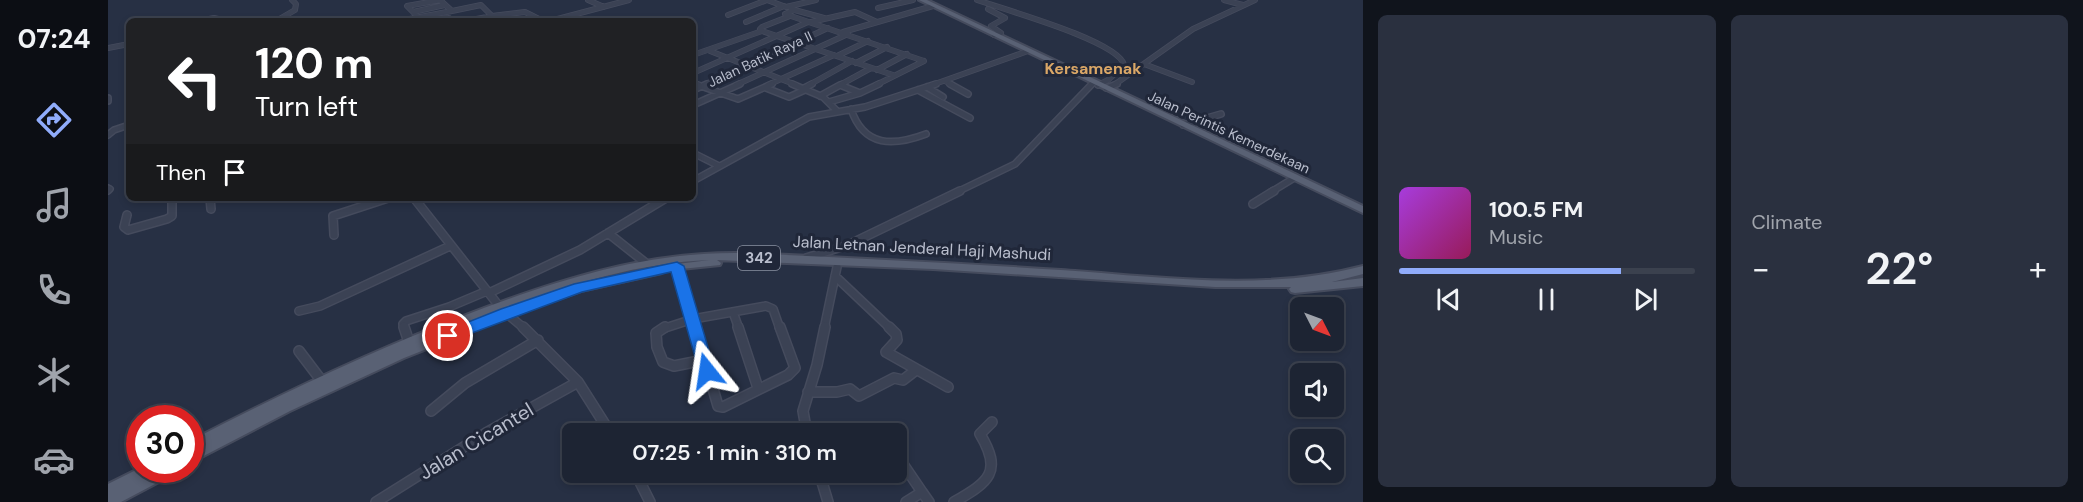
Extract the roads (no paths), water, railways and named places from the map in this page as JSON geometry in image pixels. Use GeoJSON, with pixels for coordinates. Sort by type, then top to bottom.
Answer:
{"type":"FeatureCollection","features":[{"type":"Feature","properties":{"kind":"main road","name":"Jalan Perintis Kemerdekaan"},"geometry":{"type":"LineString","coordinates":[[928,4],[1363,210]]}},
{"type":"Feature","properties":{"kind":"main road","name":"Jalan Letnan Jenderal Haji Mashudi"},"geometry":{"type":"LineString","coordinates":[[542,295],[570,281],[647,264],[698,257],[802,259],[1078,278],[1300,283],[1335,278],[1363,270]]}},
{"type":"Feature","properties":{"kind":"main road","name":"Jalan Letnan Jenderal Haji Mashudi"},"geometry":{"type":"LineString","coordinates":[[204,450],[294,402],[400,355],[445,332],[503,309],[542,295],[677,266],[742,262],[808,264],[836,272],[933,270],[1287,290],[1363,282]]}},
{"type":"Feature","properties":{"kind":"main road","name":"Jalan Letnan Jenderal Haji Mashudi"},"geometry":{"type":"LineString","coordinates":[[204,441],[321,380],[409,342],[445,332]]}},
{"type":"Feature","properties":{"kind":"main road"},"geometry":{"type":"LineString","coordinates":[[108,501],[133,483]]}},
{"type":"Feature","properties":{"kind":"main road"},"geometry":{"type":"LineString","coordinates":[[108,492],[135,483]]}},
{"type":"Feature","properties":{"kind":"street"},"geometry":{"type":"LineString","coordinates":[[281,18],[295,10],[296,4],[292,0]]}},
{"type":"Feature","properties":{"kind":"street"},"geometry":{"type":"LineString","coordinates":[[418,17],[407,6],[418,2],[440,0],[452,11]]}},
{"type":"Feature","properties":{"kind":"street"},"geometry":{"type":"LineString","coordinates":[[464,0],[472,7]]}},
{"type":"Feature","properties":{"kind":"street"},"geometry":{"type":"LineString","coordinates":[[588,0],[604,6]]}},
{"type":"Feature","properties":{"kind":"street"},"geometry":{"type":"LineString","coordinates":[[561,18],[628,0]]}},
{"type":"Feature","properties":{"kind":"street"},"geometry":{"type":"LineString","coordinates":[[728,15],[766,0],[826,19]]}},
{"type":"Feature","properties":{"kind":"street"},"geometry":{"type":"LineString","coordinates":[[746,22],[785,7],[812,0]]}},
{"type":"Feature","properties":{"kind":"street"},"geometry":{"type":"LineString","coordinates":[[878,8],[913,0]]}},
{"type":"Feature","properties":{"kind":"street"},"geometry":{"type":"LineString","coordinates":[[977,0],[1091,40],[1115,52],[1125,63],[1141,65],[1192,82]]}},
{"type":"Feature","properties":{"kind":"street"},"geometry":{"type":"LineString","coordinates":[[1224,0],[1243,5]]}},
{"type":"Feature","properties":{"kind":"street"},"geometry":{"type":"LineString","coordinates":[[1099,86],[1119,83],[1193,29],[1253,0]]}},
{"type":"Feature","properties":{"kind":"street"},"geometry":{"type":"LineString","coordinates":[[696,104],[815,49],[858,26],[928,4]]}},
{"type":"Feature","properties":{"kind":"street"},"geometry":{"type":"LineString","coordinates":[[413,12],[445,5]]}},
{"type":"Feature","properties":{"kind":"street"},"geometry":{"type":"LineString","coordinates":[[414,18],[481,5],[492,16]]}},
{"type":"Feature","properties":{"kind":"street"},"geometry":{"type":"LineString","coordinates":[[462,9],[471,18]]}},
{"type":"Feature","properties":{"kind":"street"},"geometry":{"type":"LineString","coordinates":[[988,9],[1005,18],[991,25],[1001,33],[994,35]]}},
{"type":"Feature","properties":{"kind":"street"},"geometry":{"type":"LineString","coordinates":[[794,10],[785,14],[924,61],[860,93],[828,102]]}},
{"type":"Feature","properties":{"kind":"street"},"geometry":{"type":"LineString","coordinates":[[482,18],[525,11],[532,12],[539,18]]}},
{"type":"Feature","properties":{"kind":"street"},"geometry":{"type":"LineString","coordinates":[[444,12],[450,18]]}},
{"type":"Feature","properties":{"kind":"street"},"geometry":{"type":"LineString","coordinates":[[696,71],[810,22],[856,12],[875,21]]}},
{"type":"Feature","properties":{"kind":"street"},"geometry":{"type":"LineString","coordinates":[[401,15],[404,18]]}},
{"type":"Feature","properties":{"kind":"street"},"geometry":{"type":"LineString","coordinates":[[762,30],[760,29],[762,27],[790,16]]}},
{"type":"Feature","properties":{"kind":"street","name":"Jalan Batik Raya II"},"geometry":{"type":"LineString","coordinates":[[696,89],[828,28]]}},
{"type":"Feature","properties":{"kind":"street"},"geometry":{"type":"LineString","coordinates":[[696,54],[762,30],[892,75]]}},
{"type":"Feature","properties":{"kind":"street"},"geometry":{"type":"LineString","coordinates":[[696,84],[736,100],[868,41]]}},
{"type":"Feature","properties":{"kind":"street"},"geometry":{"type":"LineString","coordinates":[[108,44],[109,55]]}},
{"type":"Feature","properties":{"kind":"street"},"geometry":{"type":"LineString","coordinates":[[108,48],[126,45]]}},
{"type":"Feature","properties":{"kind":"street"},"geometry":{"type":"LineString","coordinates":[[766,88],[789,97],[887,47]]}},
{"type":"Feature","properties":{"kind":"street"},"geometry":{"type":"LineString","coordinates":[[710,51],[805,88],[820,96],[837,111]]}},
{"type":"Feature","properties":{"kind":"street"},"geometry":{"type":"LineString","coordinates":[[696,179],[794,123],[809,117],[865,107],[1028,51]]}},
{"type":"Feature","properties":{"kind":"street"},"geometry":{"type":"LineString","coordinates":[[820,96],[907,54]]}},
{"type":"Feature","properties":{"kind":"street"},"geometry":{"type":"LineString","coordinates":[[802,259],[848,245],[1015,164],[1125,63]]}},
{"type":"Feature","properties":{"kind":"street"},"geometry":{"type":"LineString","coordinates":[[1117,71],[1130,74]]}},
{"type":"Feature","properties":{"kind":"street"},"geometry":{"type":"LineString","coordinates":[[945,81],[968,94]]}},
{"type":"Feature","properties":{"kind":"street"},"geometry":{"type":"LineString","coordinates":[[840,85],[860,93]]}},
{"type":"Feature","properties":{"kind":"street"},"geometry":{"type":"LineString","coordinates":[[927,87],[943,98]]}},
{"type":"Feature","properties":{"kind":"street"},"geometry":{"type":"LineString","coordinates":[[918,90],[969,118]]}},
{"type":"Feature","properties":{"kind":"street"},"geometry":{"type":"LineString","coordinates":[[851,109],[853,118],[864,132],[887,143],[900,143],[926,134]]}},
{"type":"Feature","properties":{"kind":"street"},"geometry":{"type":"LineString","coordinates":[[1184,125],[1221,114]]}},
{"type":"Feature","properties":{"kind":"street"},"geometry":{"type":"LineString","coordinates":[[110,132],[126,126]]}},
{"type":"Feature","properties":{"kind":"street"},"geometry":{"type":"LineString","coordinates":[[696,155],[718,166]]}},
{"type":"Feature","properties":{"kind":"street"},"geometry":{"type":"LineString","coordinates":[[1253,204],[1294,178]]}},
{"type":"Feature","properties":{"kind":"street"},"geometry":{"type":"LineString","coordinates":[[127,215],[124,227],[128,230],[167,219],[172,216],[172,201]]}},
{"type":"Feature","properties":{"kind":"street"},"geometry":{"type":"LineString","coordinates":[[210,201],[211,209]]}},
{"type":"Feature","properties":{"kind":"street"},"geometry":{"type":"LineString","coordinates":[[334,235],[333,216],[379,201]]}},
{"type":"Feature","properties":{"kind":"street"},"geometry":{"type":"LineString","coordinates":[[416,201],[450,246],[503,309],[538,340],[578,382],[604,423]]}},
{"type":"Feature","properties":{"kind":"street"},"geometry":{"type":"LineString","coordinates":[[409,342],[403,324],[406,321],[524,279],[661,201]]}},
{"type":"Feature","properties":{"kind":"street"},"geometry":{"type":"LineString","coordinates":[[608,233],[647,264]]}},
{"type":"Feature","properties":{"kind":"street"},"geometry":{"type":"LineString","coordinates":[[299,311],[320,306],[450,246]]}},
{"type":"Feature","properties":{"kind":"street"},"geometry":{"type":"LineString","coordinates":[[677,266],[693,319],[704,360],[718,406],[723,407],[788,375],[795,368],[771,307],[766,306],[693,319],[658,330],[656,336],[662,362],[671,367],[704,360]]}},
{"type":"Feature","properties":{"kind":"street"},"geometry":{"type":"LineString","coordinates":[[836,272],[896,334],[897,340],[886,352],[948,387]]}},
{"type":"Feature","properties":{"kind":"street"},"geometry":{"type":"LineString","coordinates":[[806,423],[804,411],[817,365],[836,272]]}},
{"type":"Feature","properties":{"kind":"street"},"geometry":{"type":"LineString","coordinates":[[733,312],[758,388]]}},
{"type":"Feature","properties":{"kind":"street"},"geometry":{"type":"LineString","coordinates":[[431,411],[465,383],[538,340]]}},
{"type":"Feature","properties":{"kind":"street"},"geometry":{"type":"LineString","coordinates":[[299,351],[321,380]]}},
{"type":"Feature","properties":{"kind":"street"},"geometry":{"type":"LineString","coordinates":[[808,392],[837,392],[850,389],[859,396],[894,378],[903,380],[916,370]]}},
{"type":"Feature","properties":{"kind":"street","name":"Jalan Cicantel"},"geometry":{"type":"LineString","coordinates":[[376,502],[486,433],[578,382]]}},
{"type":"Feature","properties":{"kind":"street"},"geometry":{"type":"LineString","coordinates":[[954,502],[978,488],[992,468],[991,453],[980,434],[992,422]]}},
{"type":"Feature","properties":{"kind":"street"},"geometry":{"type":"LineString","coordinates":[[907,470],[929,502]]}},
{"type":"Feature","properties":{"kind":"street"},"geometry":{"type":"LineString","coordinates":[[640,483],[650,502]]}},
{"type":"Feature","properties":{"kind":"street"},"geometry":{"type":"LineString","coordinates":[[822,483],[828,502]]}},
{"type":"Feature","properties":{"kind":"street"},"geometry":{"type":"LineString","coordinates":[[906,502],[922,492]]}},
{"type":"Feature","properties":{"kind":"district","name":"Kersamenak"},"geometry":{"type":"Point","coordinates":[1093,68]}}]}
